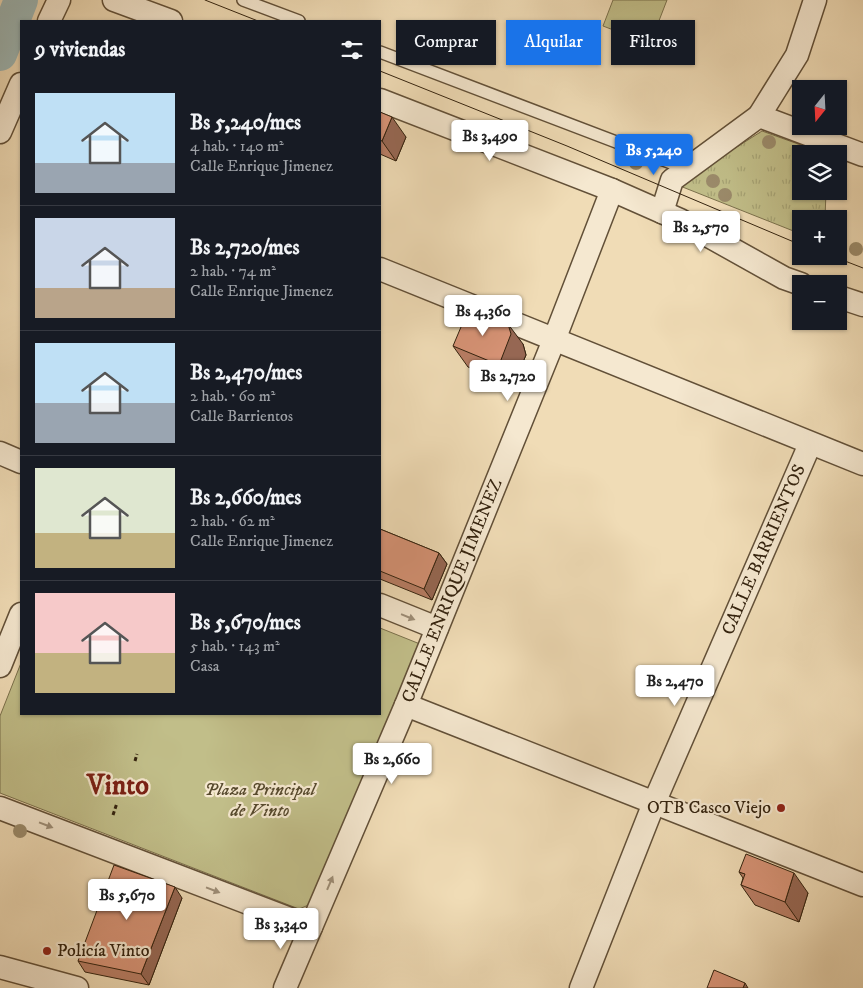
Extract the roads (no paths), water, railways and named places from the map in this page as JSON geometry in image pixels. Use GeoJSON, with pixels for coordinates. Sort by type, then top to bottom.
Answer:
{"type":"FeatureCollection","features":[{"type":"Feature","properties":{"kind":"street"},"geometry":{"type":"LineString","coordinates":[[50,20],[59,0]]}},
{"type":"Feature","properties":{"kind":"street"},"geometry":{"type":"LineString","coordinates":[[114,0],[167,20]]}},
{"type":"Feature","properties":{"kind":"street"},"geometry":{"type":"LineString","coordinates":[[662,212],[672,180],[759,116],[797,55],[815,0]]}},
{"type":"Feature","properties":{"kind":"street"},"geometry":{"type":"LineString","coordinates":[[9,125],[20,87]]}},
{"type":"Feature","properties":{"kind":"street"},"geometry":{"type":"LineString","coordinates":[[381,100],[612,190],[680,220],[792,281]]}},
{"type":"Feature","properties":{"kind":"street"},"geometry":{"type":"LineString","coordinates":[[759,116],[863,155]]}},
{"type":"Feature","properties":{"kind":"street","name":"CALLE ENRIQUE JIMENEZ"},"geometry":{"type":"LineString","coordinates":[[285,988],[406,705],[554,340],[612,190]]}},
{"type":"Feature","properties":{"kind":"street"},"geometry":{"type":"LineString","coordinates":[[381,269],[863,464]]}},
{"type":"Feature","properties":{"kind":"street"},"geometry":{"type":"LineString","coordinates":[[847,300],[863,305]]}},
{"type":"Feature","properties":{"kind":"street","name":"CALLE BARRIENTOS"},"geometry":{"type":"LineString","coordinates":[[581,988],[654,803],[810,444]]}},
{"type":"Feature","properties":{"kind":"street"},"geometry":{"type":"LineString","coordinates":[[0,453],[20,462]]}},
{"type":"Feature","properties":{"kind":"street"},"geometry":{"type":"LineString","coordinates":[[381,605],[437,628]]}},
{"type":"Feature","properties":{"kind":"street"},"geometry":{"type":"LineString","coordinates":[[0,666],[20,616]]}},
{"type":"Feature","properties":{"kind":"street"},"geometry":{"type":"LineString","coordinates":[[406,705],[863,885]]}},
{"type":"Feature","properties":{"kind":"street"},"geometry":{"type":"LineString","coordinates":[[0,808],[311,928]]}},
{"type":"Feature","properties":{"kind":"street"},"geometry":{"type":"LineString","coordinates":[[0,966],[77,988]]}},
{"type":"Feature","properties":{"kind":"lane"},"geometry":{"type":"LineString","coordinates":[[243,0],[296,20]]}},
{"type":"Feature","properties":{"kind":"lane"},"geometry":{"type":"LineString","coordinates":[[381,52],[687,169]]}},
{"type":"Feature","properties":{"kind":"waterway"},"geometry":{"type":"LineString","coordinates":[[0,54],[21,0]]}},
{"type":"Feature","properties":{"kind":"tram line"},"geometry":{"type":"LineString","coordinates":[[205,0],[255,20]]}},
{"type":"Feature","properties":{"kind":"tram line"},"geometry":{"type":"LineString","coordinates":[[381,71],[567,146],[792,241]]}},
{"type":"Feature","properties":{"kind":"tram line"},"geometry":{"type":"LineString","coordinates":[[847,262],[863,268]]}},
{"type":"Feature","properties":{"kind":"place","name":"OTB Casco Viejo"},"geometry":{"type":"Point","coordinates":[781,808]}},
{"type":"Feature","properties":{"kind":"place","name":"Policía Vinto"},"geometry":{"type":"Point","coordinates":[47,951]}},
{"type":"Feature","properties":{"kind":"district","name":"Vinto"},"geometry":{"type":"Point","coordinates":[118,785]}},
{"type":"Feature","properties":{"kind":"park label","name":"Plaza Principal de Vinto"},"geometry":{"type":"Point","coordinates":[260,800]}}]}
